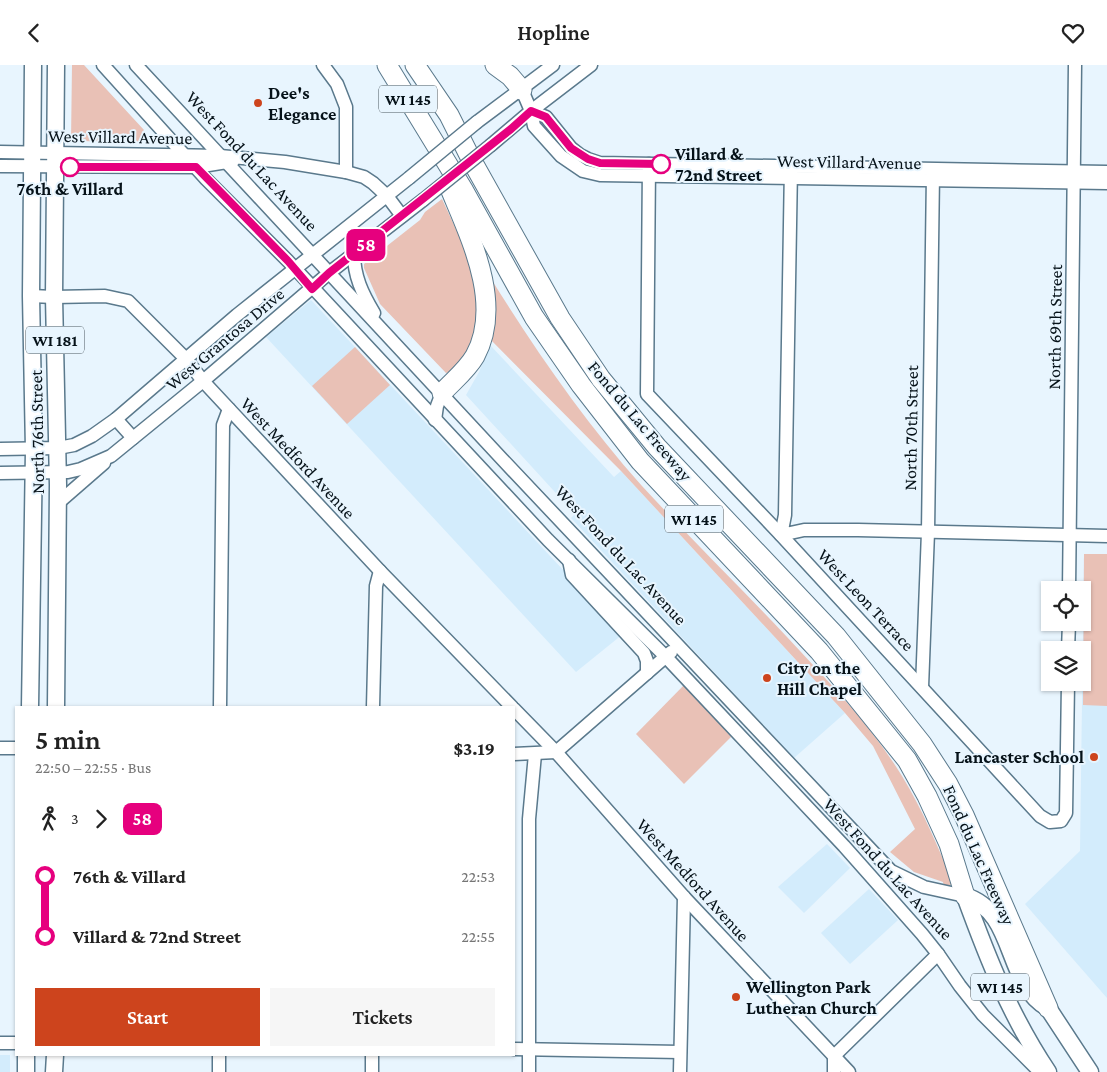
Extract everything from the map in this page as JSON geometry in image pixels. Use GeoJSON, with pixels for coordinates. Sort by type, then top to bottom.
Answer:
{"type":"FeatureCollection","features":[{"type":"Feature","properties":{"kind":"highway","name":"Fond du Lac Freeway"},"geometry":{"type":"LineString","coordinates":[[387,65],[464,191],[534,317],[581,385],[640,461],[819,651],[907,760],[927,796],[949,844],[965,896]]}},
{"type":"Feature","properties":{"kind":"highway","name":"Fond du Lac Freeway"},"geometry":{"type":"LineString","coordinates":[[415,65],[449,115],[472,161],[560,318],[602,379],[657,447],[836,636],[922,744],[948,784],[964,815],[1048,1008]]}},
{"type":"Feature","properties":{"kind":"highway"},"geometry":{"type":"LineString","coordinates":[[431,65],[449,115]]}},
{"type":"Feature","properties":{"kind":"highway"},"geometry":{"type":"LineString","coordinates":[[494,65],[510,76],[522,90]]}},
{"type":"Feature","properties":{"kind":"highway"},"geometry":{"type":"LineString","coordinates":[[429,133],[475,250],[486,297],[484,328],[476,353],[468,365],[442,393]]}},
{"type":"Feature","properties":{"kind":"main road","name":"North 76th Street"},"geometry":{"type":"LineString","coordinates":[[30,706],[34,450],[31,296],[33,65]]}},
{"type":"Feature","properties":{"kind":"main road","name":"North 76th Street"},"geometry":{"type":"LineString","coordinates":[[56,65],[54,297],[58,448],[56,706]]}},
{"type":"Feature","properties":{"kind":"main road"},"geometry":{"type":"LineString","coordinates":[[965,896],[980,902],[995,917],[1025,986],[1038,1003],[1048,1008]]}},
{"type":"Feature","properties":{"kind":"main road","name":"West Fond du Lac Avenue"},"geometry":{"type":"LineString","coordinates":[[965,896],[982,944],[1013,1014],[1048,1072]]}},
{"type":"Feature","properties":{"kind":"main road","name":"WI 145"},"geometry":{"type":"LineString","coordinates":[[1048,1008],[1090,1072]]}},
{"type":"Feature","properties":{"kind":"main road"},"geometry":{"type":"LineString","coordinates":[[26,1056],[26,1072]]}},
{"type":"Feature","properties":{"kind":"main road"},"geometry":{"type":"LineString","coordinates":[[54,1072],[55,1056]]}},
{"type":"Feature","properties":{"kind":"street","name":"West Fond du Lac Avenue"},"geometry":{"type":"LineString","coordinates":[[103,65],[184,155],[295,269],[435,420],[569,560],[666,657],[850,853],[900,908],[938,954],[982,1013],[1040,1072]]}},
{"type":"Feature","properties":{"kind":"street","name":"West Fond du Lac Avenue"},"geometry":{"type":"LineString","coordinates":[[136,65],[891,871],[924,887],[965,896]]}},
{"type":"Feature","properties":{"kind":"street"},"geometry":{"type":"LineString","coordinates":[[323,65],[336,84],[346,107],[346,172]]}},
{"type":"Feature","properties":{"kind":"street","name":"West Grantosa Drive"},"geometry":{"type":"LineString","coordinates":[[0,449],[34,450],[58,448],[74,445],[92,436],[116,419],[237,315],[476,123],[553,65]]}},
{"type":"Feature","properties":{"kind":"street","name":"West Grantosa Drive"},"geometry":{"type":"LineString","coordinates":[[0,473],[68,472],[81,469],[111,456],[203,381],[329,273],[590,65]]}},
{"type":"Feature","properties":{"kind":"street","name":"North 69th Street"},"geometry":{"type":"LineString","coordinates":[[1069,581],[1075,65]]}},
{"type":"Feature","properties":{"kind":"street","name":"West Villard Avenue"},"geometry":{"type":"LineString","coordinates":[[522,90],[531,111],[534,125],[561,156],[583,171],[600,175],[650,170],[1074,177],[1107,172]]}},
{"type":"Feature","properties":{"kind":"street","name":"West Villard Avenue"},"geometry":{"type":"LineString","coordinates":[[0,152],[32,159],[196,167],[224,159]]}},
{"type":"Feature","properties":{"kind":"street","name":"West Villard Avenue"},"geometry":{"type":"LineString","coordinates":[[56,160],[184,155],[284,162],[346,172],[364,177],[374,183],[387,196],[402,216]]}},
{"type":"Feature","properties":{"kind":"street","name":"West Villard Avenue"},"geometry":{"type":"LineString","coordinates":[[0,166],[32,159]]}},
{"type":"Feature","properties":{"kind":"street","name":"West Leon Terrace"},"geometry":{"type":"LineString","coordinates":[[650,170],[647,394],[782,535],[1040,816],[1050,822],[1062,821],[1066,813],[1068,691]]}},
{"type":"Feature","properties":{"kind":"street"},"geometry":{"type":"LineString","coordinates":[[791,172],[784,515],[782,535],[804,530],[1107,536]]}},
{"type":"Feature","properties":{"kind":"street","name":"North 70th Street"},"geometry":{"type":"LineString","coordinates":[[922,687],[928,532],[932,175]]}},
{"type":"Feature","properties":{"kind":"street","name":"West Villard Avenue"},"geometry":{"type":"LineString","coordinates":[[1074,177],[1107,183]]}},
{"type":"Feature","properties":{"kind":"street"},"geometry":{"type":"LineString","coordinates":[[354,254],[355,270],[364,297],[390,338]]}},
{"type":"Feature","properties":{"kind":"street","name":"West Medford Avenue"},"geometry":{"type":"LineString","coordinates":[[31,296],[105,296],[128,301],[186,359],[203,381],[380,571],[511,706]]}},
{"type":"Feature","properties":{"kind":"street"},"geometry":{"type":"LineString","coordinates":[[435,420],[437,406],[442,393]]}},
{"type":"Feature","properties":{"kind":"street"},"geometry":{"type":"LineString","coordinates":[[220,706],[223,425],[230,409]]}},
{"type":"Feature","properties":{"kind":"street"},"geometry":{"type":"LineString","coordinates":[[116,419],[133,438]]}},
{"type":"Feature","properties":{"kind":"street"},"geometry":{"type":"LineString","coordinates":[[58,503],[111,456]]}},
{"type":"Feature","properties":{"kind":"street"},"geometry":{"type":"LineString","coordinates":[[569,560],[572,575],[644,653],[647,661],[647,673]]}},
{"type":"Feature","properties":{"kind":"street"},"geometry":{"type":"LineString","coordinates":[[374,706],[376,586],[380,571]]}},
{"type":"Feature","properties":{"kind":"street"},"geometry":{"type":"LineString","coordinates":[[515,754],[556,752],[678,645]]}},
{"type":"Feature","properties":{"kind":"street","name":"West Medford Avenue"},"geometry":{"type":"LineString","coordinates":[[515,710],[556,752],[684,897],[849,1072]]}},
{"type":"Feature","properties":{"kind":"street"},"geometry":{"type":"LineString","coordinates":[[0,748],[15,748]]}},
{"type":"Feature","properties":{"kind":"street"},"geometry":{"type":"LineString","coordinates":[[529,1072],[529,819],[535,754]]}},
{"type":"Feature","properties":{"kind":"street"},"geometry":{"type":"LineString","coordinates":[[680,1072],[684,897]]}},
{"type":"Feature","properties":{"kind":"street"},"geometry":{"type":"LineString","coordinates":[[834,1072],[834,1056],[938,954]]}},
{"type":"Feature","properties":{"kind":"street"},"geometry":{"type":"LineString","coordinates":[[0,1043],[15,1043]]}},
{"type":"Feature","properties":{"kind":"street"},"geometry":{"type":"LineString","coordinates":[[515,1049],[680,1053]]}},
{"type":"Feature","properties":{"kind":"street"},"geometry":{"type":"LineString","coordinates":[[219,1056],[219,1072]]}},
{"type":"Feature","properties":{"kind":"street"},"geometry":{"type":"LineString","coordinates":[[372,1056],[372,1072]]}},
{"type":"Feature","properties":{"kind":"shaded area"},"geometry":{"type":"Polygon","coordinates":[[[72,65],[84,65],[144,130],[142,132],[150,141],[153,139],[156,142],[71,141],[72,65]]]}},
{"type":"Feature","properties":{"kind":"shaded area"},"geometry":{"type":"Polygon","coordinates":[[[442,199],[468,255],[478,285],[477,336],[457,370],[446,373],[380,304],[364,268],[364,264],[420,220],[425,212],[442,199]]]}},
{"type":"Feature","properties":{"kind":"shaded area"},"geometry":{"type":"Polygon","coordinates":[[[490,277],[562,385],[621,462],[818,670],[890,757],[917,802],[954,884],[944,886],[943,882],[914,872],[890,852],[915,829],[873,746],[845,713],[621,471],[487,336],[490,277]]]}},
{"type":"Feature","properties":{"kind":"shaded area"},"geometry":{"type":"Polygon","coordinates":[[[311,300],[623,634],[576,672],[266,337],[311,300]]]}},
{"type":"Feature","properties":{"kind":"shaded area"},"geometry":{"type":"Polygon","coordinates":[[[490,345],[614,477],[621,471],[845,713],[794,758],[571,518],[575,514],[466,395],[479,372],[490,345]]]}},
{"type":"Feature","properties":{"kind":"shaded area"},"geometry":{"type":"Polygon","coordinates":[[[355,347],[390,385],[347,424],[312,386],[355,347]]]}},
{"type":"Feature","properties":{"kind":"shaded area","name":"Lancaster School"},"geometry":{"type":"Polygon","coordinates":[[[1084,554],[1107,554],[1107,998],[1025,904],[1080,851],[1082,691],[1091,691],[1091,641],[1083,641],[1083,631],[1091,631],[1091,581],[1084,581],[1084,554]]]}},
{"type":"Feature","properties":{"kind":"shaded area"},"geometry":{"type":"Polygon","coordinates":[[[1084,554],[1107,554],[1107,706],[1083,705],[1083,691],[1091,691],[1091,641],[1083,641],[1083,631],[1091,631],[1091,581],[1084,581],[1084,554]]]}},
{"type":"Feature","properties":{"kind":"shaded area"},"geometry":{"type":"Polygon","coordinates":[[[685,684],[732,736],[684,784],[636,734],[685,684]]]}},
{"type":"Feature","properties":{"kind":"shaded area"},"geometry":{"type":"Polygon","coordinates":[[[827,844],[850,868],[804,913],[778,887],[827,844]]]}},
{"type":"Feature","properties":{"kind":"shaded area"},"geometry":{"type":"Polygon","coordinates":[[[869,889],[898,920],[850,964],[821,933],[869,889]]]}},
{"type":"Feature","properties":{"kind":"shaded area"},"geometry":{"type":"Polygon","coordinates":[[[0,1055],[10,1055],[10,1072],[0,1072],[0,1055]]]}},
{"type":"Feature","properties":{"kind":"bus line","name":"58"},"geometry":{"type":"LineString","coordinates":[[70,167],[196,167],[288,261],[312,289],[329,273],[423,200],[531,111],[546,117],[571,148],[588,159],[600,163],[661,164]]}},
{"type":"Feature","properties":{"kind":"place","name":"Dee's Elegance"},"geometry":{"type":"Point","coordinates":[258,103]}},
{"type":"Feature","properties":{"kind":"place","name":"Villard & 72nd Street"},"geometry":{"type":"Point","coordinates":[661,164]}},
{"type":"Feature","properties":{"kind":"place","name":"76th & Villard"},"geometry":{"type":"Point","coordinates":[70,167]}},
{"type":"Feature","properties":{"kind":"place","name":"City on the Hill Chapel"},"geometry":{"type":"Point","coordinates":[767,678]}},
{"type":"Feature","properties":{"kind":"place","name":"Lancaster School"},"geometry":{"type":"Point","coordinates":[1094,757]}},
{"type":"Feature","properties":{"kind":"place","name":"Wellington Park Lutheran Church"},"geometry":{"type":"Point","coordinates":[736,997]}}]}
